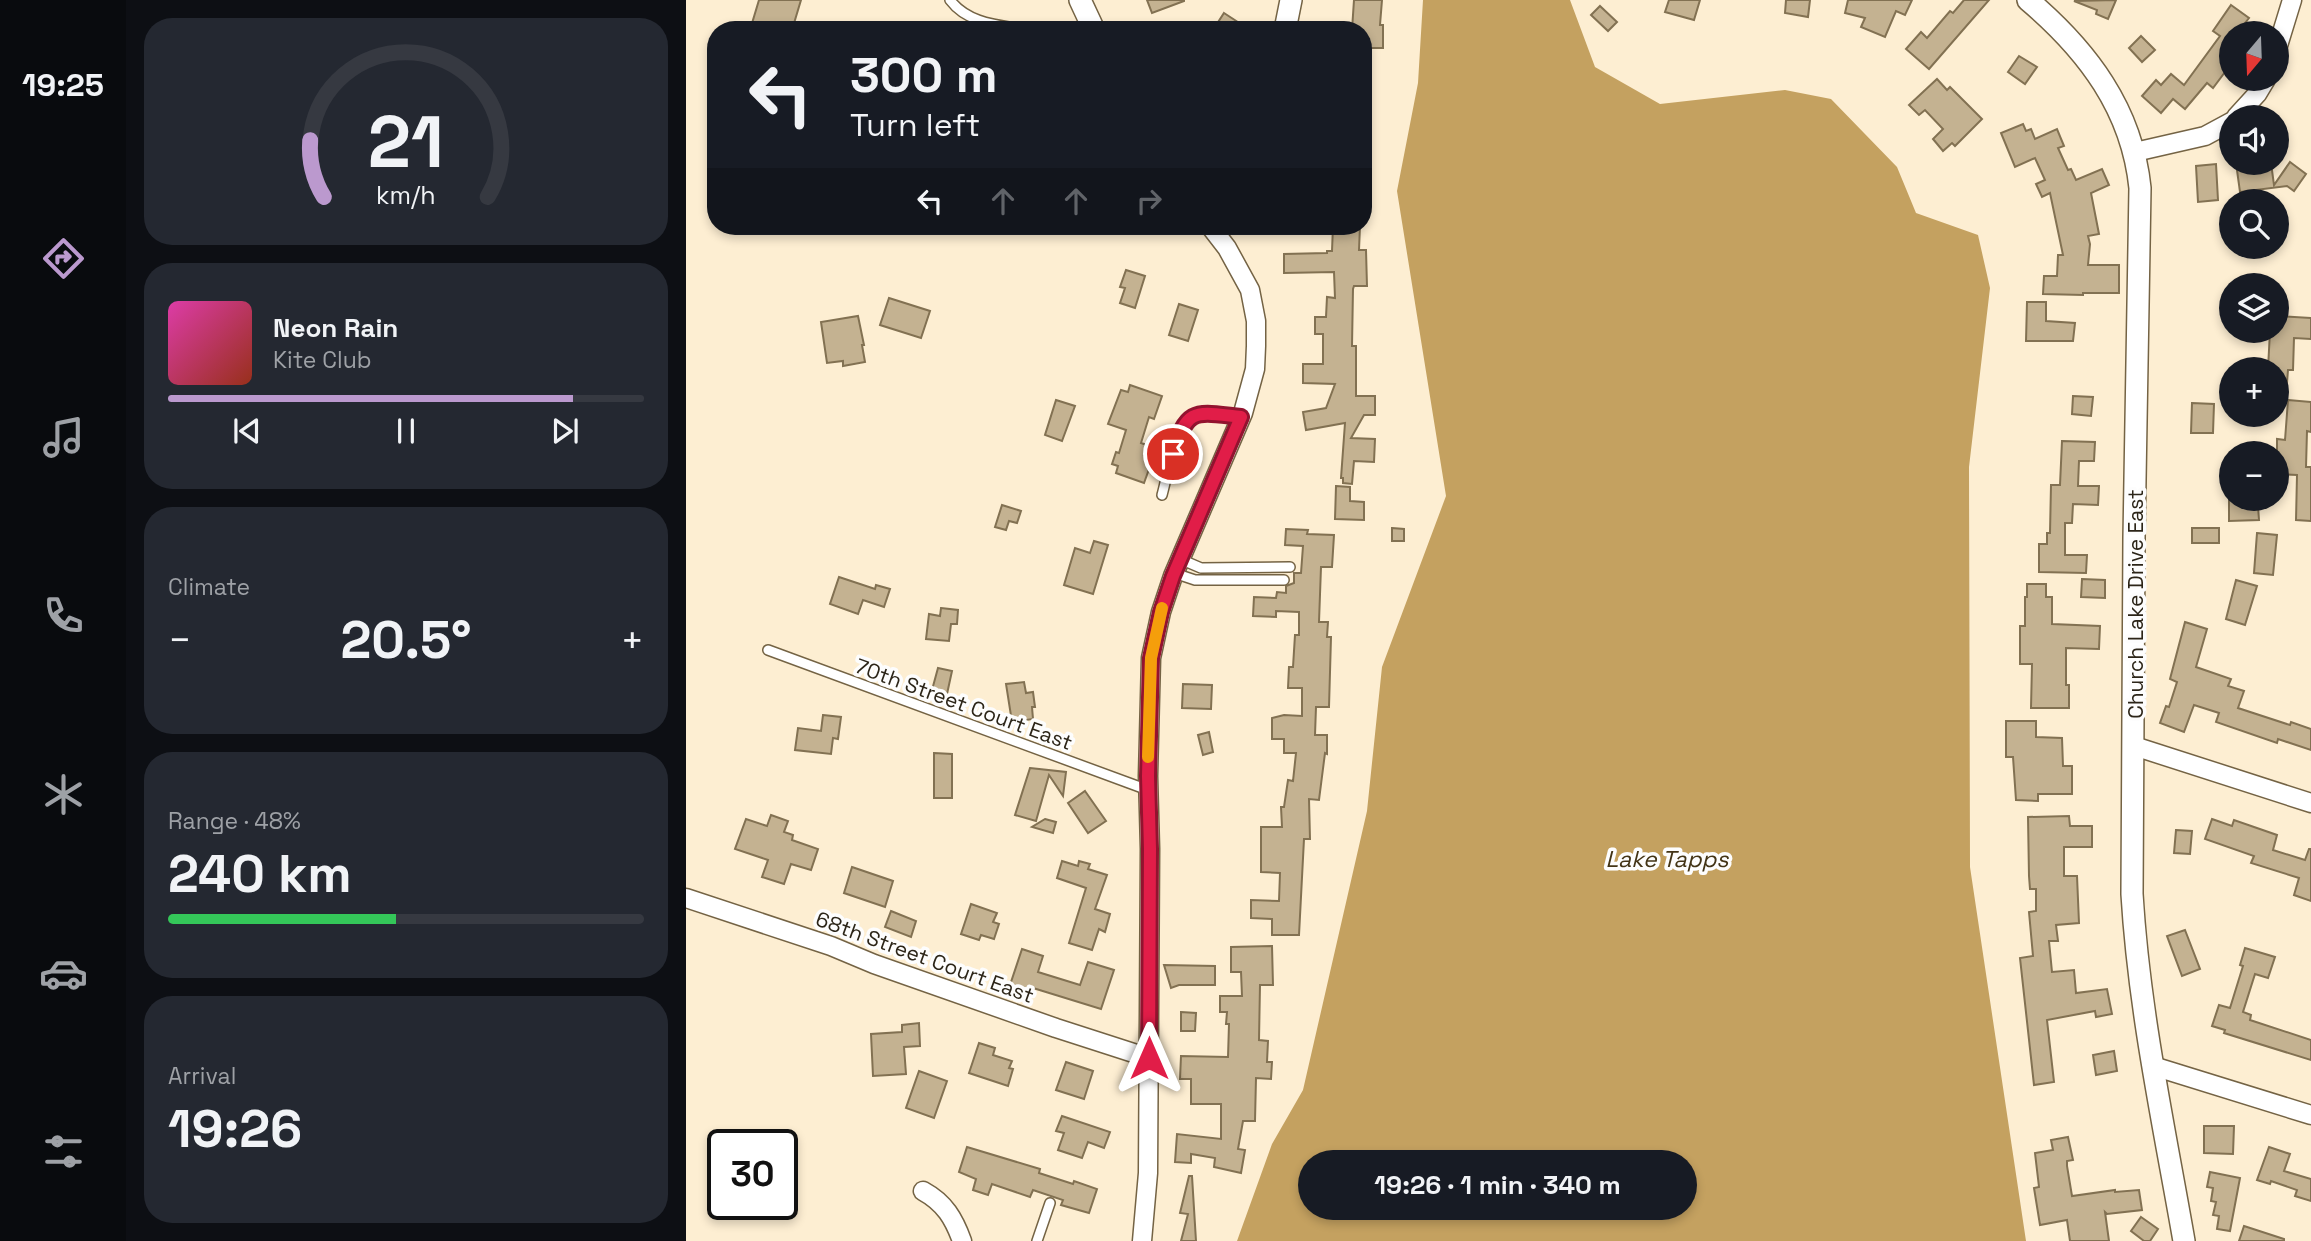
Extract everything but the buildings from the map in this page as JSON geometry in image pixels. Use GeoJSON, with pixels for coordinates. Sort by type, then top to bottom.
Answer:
{"type":"FeatureCollection","features":[{"type":"Feature","properties":{"kind":"street"},"geometry":{"type":"LineString","coordinates":[[1080,0],[1088,21]]}},
{"type":"Feature","properties":{"kind":"street"},"geometry":{"type":"LineString","coordinates":[[1287,21],[1291,0]]}},
{"type":"Feature","properties":{"kind":"street","name":"Church Lake Drive East"},"geometry":{"type":"LineString","coordinates":[[2028,0],[2071,40],[2097,72],[2120,111],[2135,152],[2140,188],[2131,845],[2135,940],[2153,1066],[2184,1241]]}},
{"type":"Feature","properties":{"kind":"street"},"geometry":{"type":"LineString","coordinates":[[2286,21],[2292,0]]}},
{"type":"Feature","properties":{"kind":"street"},"geometry":{"type":"LineString","coordinates":[[2247,105],[2258,91]]}},
{"type":"Feature","properties":{"kind":"street"},"geometry":{"type":"LineString","coordinates":[[2135,152],[2205,136],[2219,128]]}},
{"type":"Feature","properties":{"kind":"street"},"geometry":{"type":"LineString","coordinates":[[1142,1241],[1148,1173],[1148,790],[1151,658],[1161,612],[1177,566],[1241,417],[1255,369],[1256,321],[1250,290],[1217,235]]}},
{"type":"Feature","properties":{"kind":"street"},"geometry":{"type":"LineString","coordinates":[[2134,747],[2311,803]]}},
{"type":"Feature","properties":{"kind":"street","name":"68th Street Court East"},"geometry":{"type":"LineString","coordinates":[[686,898],[1149,1058]]}},
{"type":"Feature","properties":{"kind":"street"},"geometry":{"type":"LineString","coordinates":[[2153,1066],[2311,1115]]}},
{"type":"Feature","properties":{"kind":"street"},"geometry":{"type":"LineString","coordinates":[[923,1191],[946,1208],[962,1241]]}},
{"type":"Feature","properties":{"kind":"lane"},"geometry":{"type":"LineString","coordinates":[[950,0],[957,10],[978,21]]}},
{"type":"Feature","properties":{"kind":"lane"},"geometry":{"type":"LineString","coordinates":[[1162,495],[1179,434],[1192,416],[1202,412],[1241,417]]}},
{"type":"Feature","properties":{"kind":"lane"},"geometry":{"type":"LineString","coordinates":[[1177,566],[1290,567]]}},
{"type":"Feature","properties":{"kind":"lane"},"geometry":{"type":"LineString","coordinates":[[1177,566],[1195,580],[1284,580]]}},
{"type":"Feature","properties":{"kind":"lane","name":"70th Street Court East"},"geometry":{"type":"LineString","coordinates":[[768,650],[1148,790]]}},
{"type":"Feature","properties":{"kind":"lane"},"geometry":{"type":"LineString","coordinates":[[1037,1241],[1050,1203]]}},
{"type":"Feature","properties":{"kind":"water","name":"Lake Tapps"},"geometry":{"type":"Polygon","coordinates":[[[1423,0],[1570,0],[1595,67],[1660,104],[1785,90],[1831,99],[1897,167],[1916,213],[1978,235],[1990,288],[1969,467],[1970,867],[2026,1241],[1237,1241],[1272,1144],[1303,1090],[1367,811],[1382,667],[1446,496],[1397,191],[1418,83],[1423,0]]]}},
{"type":"Feature","properties":{"kind":"slow traffic"},"geometry":{"type":"LineString","coordinates":[[1148,757],[1151,658],[1162,608]]}},
{"type":"Feature","properties":{"kind":"route"},"geometry":{"type":"LineString","coordinates":[[1149,1058],[1148,776],[1151,658],[1161,612],[1173,576],[1241,417],[1202,412],[1192,416],[1179,434],[1173,454]]}}]}
